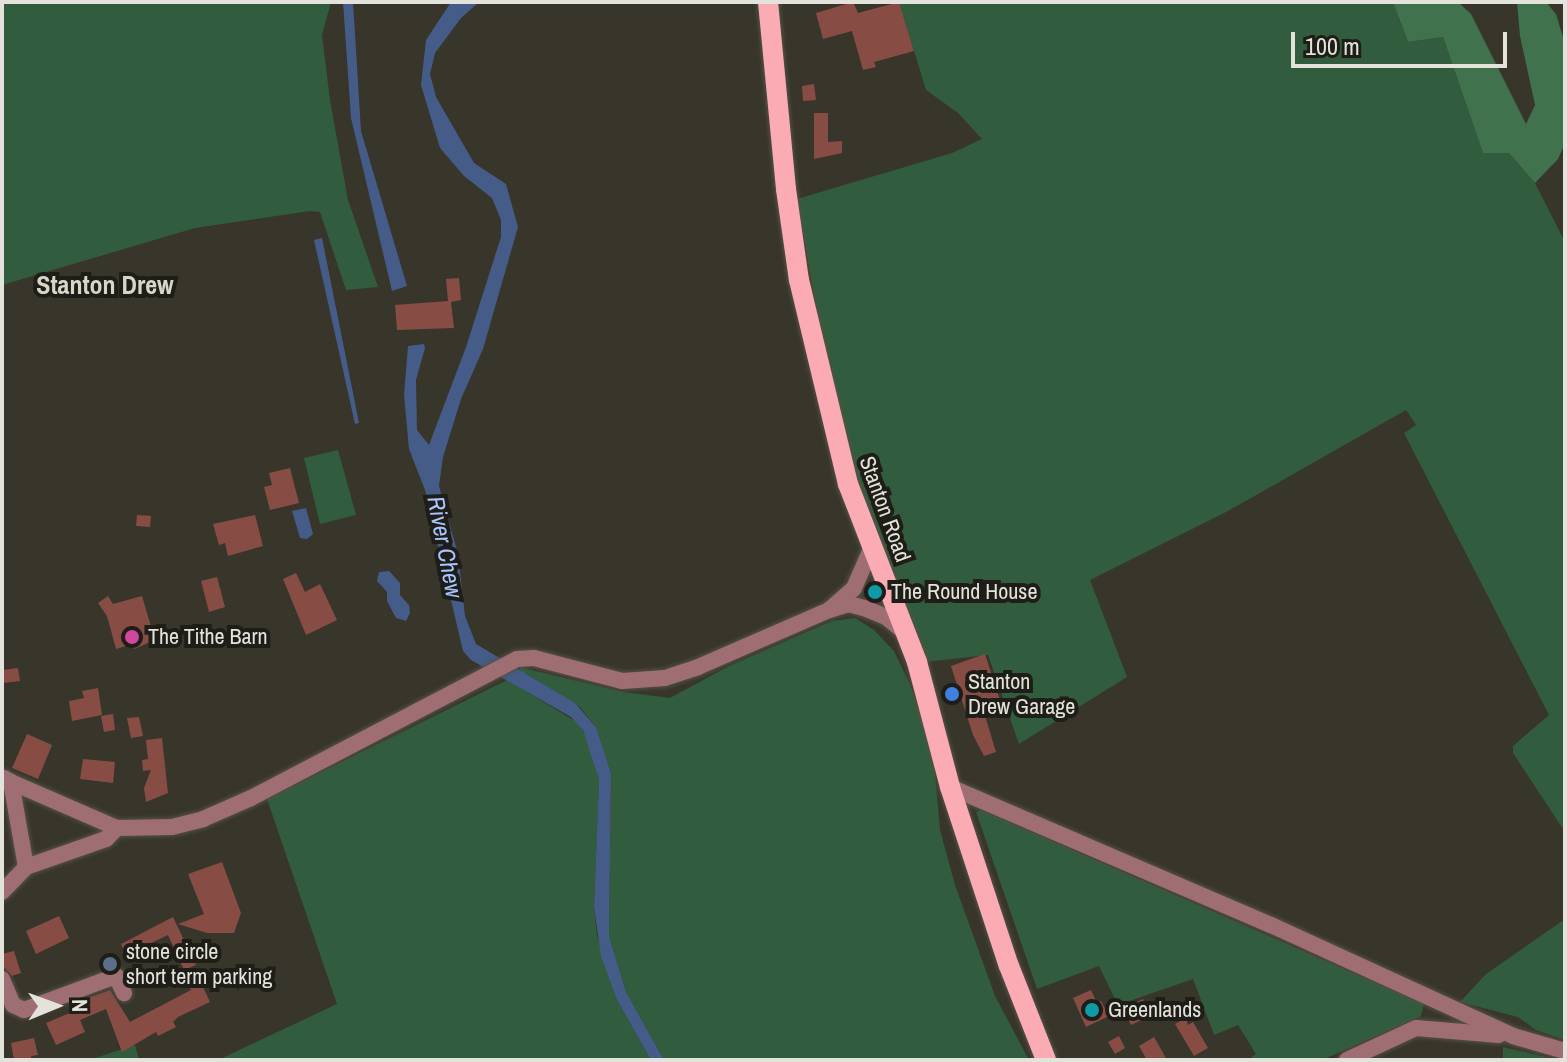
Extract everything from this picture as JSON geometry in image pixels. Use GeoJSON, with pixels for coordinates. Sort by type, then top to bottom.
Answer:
{"type":"FeatureCollection","features":[{"type":"Feature","properties":{"kind":"main road","name":"Stanton Road"},"geometry":{"type":"LineString","coordinates":[[768,2],[786,189],[799,280],[848,484],[906,633],[950,787],[1009,966],[1046,1060]]}},
{"type":"Feature","properties":{"kind":"street"},"geometry":{"type":"LineString","coordinates":[[829,610],[854,588],[872,547]]}},
{"type":"Feature","properties":{"kind":"street"},"geometry":{"type":"LineString","coordinates":[[6,779],[117,828],[148,830],[203,819],[251,798],[517,659],[534,658],[622,681],[665,678],[848,604],[886,617],[906,633]]}},
{"type":"Feature","properties":{"kind":"street"},"geometry":{"type":"LineString","coordinates":[[6,779],[26,867]]}},
{"type":"Feature","properties":{"kind":"street"},"geometry":{"type":"LineString","coordinates":[[950,787],[1271,925],[1513,1036],[1565,1051]]}},
{"type":"Feature","properties":{"kind":"street"},"geometry":{"type":"LineString","coordinates":[[2,892],[26,867],[106,839],[117,828]]}},
{"type":"Feature","properties":{"kind":"street"},"geometry":{"type":"LineString","coordinates":[[2,979],[13,1005],[24,1010],[116,976],[124,993]]}},
{"type":"Feature","properties":{"kind":"street"},"geometry":{"type":"LineString","coordinates":[[1347,1060],[1416,1028],[1513,1036]]}},
{"type":"Feature","properties":{"kind":"green space"},"geometry":{"type":"Polygon","coordinates":[[[2,2],[331,2],[322,35],[330,100],[348,200],[378,287],[346,290],[320,212],[310,211],[195,228],[2,285],[2,2]]]}},
{"type":"Feature","properties":{"kind":"green space"},"geometry":{"type":"Polygon","coordinates":[[[899,2],[1393,2],[1408,42],[1443,37],[1483,153],[1509,153],[1535,183],[1565,242],[1565,832],[1513,753],[1513,746],[1549,715],[1404,433],[1416,425],[1406,410],[1228,511],[1090,580],[1127,677],[1019,744],[988,655],[925,662],[884,559],[838,427],[797,199],[952,153],[982,139],[958,113],[926,90],[899,2]]]}},
{"type":"Feature","properties":{"kind":"green space"},"geometry":{"type":"Polygon","coordinates":[[[1393,2],[1458,2],[1471,14],[1526,124],[1535,105],[1520,36],[1517,2],[1546,2],[1556,14],[1565,44],[1565,143],[1558,159],[1535,183],[1509,153],[1483,153],[1443,37],[1408,42],[1393,2]]]}},
{"type":"Feature","properties":{"kind":"green space"},"geometry":{"type":"Polygon","coordinates":[[[338,450],[356,515],[320,524],[304,458],[338,450]]]}},
{"type":"Feature","properties":{"kind":"green space"},"geometry":{"type":"Polygon","coordinates":[[[855,618],[874,630],[894,651],[909,682],[933,749],[940,830],[955,885],[995,996],[1029,1060],[664,1060],[626,992],[609,936],[611,773],[596,727],[580,707],[521,673],[519,667],[623,692],[670,698],[729,666],[832,621],[855,618]]]}},
{"type":"Feature","properties":{"kind":"green space"},"geometry":{"type":"Polygon","coordinates":[[[507,680],[580,724],[591,749],[599,779],[594,907],[597,935],[617,1000],[651,1060],[218,1060],[337,1004],[267,799],[507,680]]]}},
{"type":"Feature","properties":{"kind":"green space"},"geometry":{"type":"Polygon","coordinates":[[[981,810],[1424,1004],[1421,1016],[1322,1060],[1248,1060],[1256,1054],[1238,1025],[1214,1035],[1193,979],[1118,1005],[1099,966],[1037,989],[976,812],[981,810]]]}},
{"type":"Feature","properties":{"kind":"green space"},"geometry":{"type":"Polygon","coordinates":[[[1565,919],[1565,1040],[1536,1030],[1518,1017],[1460,1002],[1486,974],[1565,919]]]}},
{"type":"Feature","properties":{"kind":"green space"},"geometry":{"type":"Polygon","coordinates":[[[135,1045],[139,1060],[89,1060],[135,1045]]]}},
{"type":"Feature","properties":{"kind":"green space"},"geometry":{"type":"Polygon","coordinates":[[[1503,1047],[1559,1060],[1503,1060],[1503,1047]]]}},
{"type":"Feature","properties":{"kind":"water"},"geometry":{"type":"Polygon","coordinates":[[[343,2],[353,2],[361,131],[407,286],[392,291],[351,118],[343,2]]]}},
{"type":"Feature","properties":{"kind":"water","name":"River Chew"},"geometry":{"type":"Polygon","coordinates":[[[451,2],[479,2],[461,18],[435,53],[430,74],[436,97],[474,163],[506,184],[518,227],[483,349],[461,399],[443,457],[439,486],[458,554],[465,616],[476,644],[575,703],[596,727],[611,773],[609,936],[626,992],[664,1060],[651,1060],[617,1000],[601,956],[594,907],[599,779],[583,730],[571,717],[471,660],[463,651],[425,490],[409,449],[404,395],[408,346],[424,344],[425,348],[416,380],[417,430],[429,445],[466,347],[501,237],[501,220],[492,198],[464,176],[440,148],[421,85],[426,40],[451,2]]]}},
{"type":"Feature","properties":{"kind":"water"},"geometry":{"type":"Polygon","coordinates":[[[322,238],[359,423],[355,424],[314,240],[322,238]]]}},
{"type":"Feature","properties":{"kind":"water"},"geometry":{"type":"Polygon","coordinates":[[[306,508],[313,534],[307,539],[300,538],[292,511],[306,508]]]}},
{"type":"Feature","properties":{"kind":"water"},"geometry":{"type":"Polygon","coordinates":[[[389,571],[400,583],[400,595],[409,605],[410,613],[406,621],[396,618],[387,601],[387,592],[377,581],[379,572],[389,571]]]}},
{"type":"Feature","properties":{"kind":"building"},"geometry":{"type":"Polygon","coordinates":[[[853,2],[858,13],[899,2],[914,51],[874,62],[876,67],[863,70],[852,31],[823,39],[816,13],[853,2]]]}},
{"type":"Feature","properties":{"kind":"building"},"geometry":{"type":"Polygon","coordinates":[[[814,84],[816,100],[803,101],[802,86],[814,84]]]}},
{"type":"Feature","properties":{"kind":"building"},"geometry":{"type":"Polygon","coordinates":[[[814,113],[828,113],[828,142],[842,141],[842,153],[814,159],[814,113]]]}},
{"type":"Feature","properties":{"kind":"building"},"geometry":{"type":"Polygon","coordinates":[[[459,278],[461,300],[451,302],[454,328],[397,330],[395,305],[448,301],[446,279],[459,278]]]}},
{"type":"Feature","properties":{"kind":"building"},"geometry":{"type":"Polygon","coordinates":[[[290,468],[299,503],[270,510],[264,487],[272,485],[269,473],[290,468]]]}},
{"type":"Feature","properties":{"kind":"building"},"geometry":{"type":"Polygon","coordinates":[[[137,515],[151,516],[150,527],[136,526],[137,515]]]}},
{"type":"Feature","properties":{"kind":"building"},"geometry":{"type":"Polygon","coordinates":[[[255,515],[263,546],[228,556],[225,543],[219,545],[213,524],[255,515]]]}},
{"type":"Feature","properties":{"kind":"building"},"geometry":{"type":"Polygon","coordinates":[[[296,573],[305,592],[320,584],[337,620],[306,635],[283,579],[296,573]]]}},
{"type":"Feature","properties":{"kind":"building"},"geometry":{"type":"Polygon","coordinates":[[[217,577],[225,607],[209,612],[201,581],[217,577]]]}},
{"type":"Feature","properties":{"kind":"building"},"geometry":{"type":"Polygon","coordinates":[[[108,596],[113,604],[142,596],[155,640],[134,649],[132,644],[116,649],[107,616],[98,603],[108,596]]]}},
{"type":"Feature","properties":{"kind":"building"},"geometry":{"type":"Polygon","coordinates":[[[985,654],[1001,703],[983,709],[996,752],[984,756],[973,735],[951,666],[985,654]]]}},
{"type":"Feature","properties":{"kind":"building"},"geometry":{"type":"Polygon","coordinates":[[[18,668],[20,681],[2,683],[2,670],[18,668]]]}},
{"type":"Feature","properties":{"kind":"building"},"geometry":{"type":"Polygon","coordinates":[[[98,688],[102,715],[72,721],[69,701],[84,698],[82,691],[98,688]]]}},
{"type":"Feature","properties":{"kind":"building"},"geometry":{"type":"Polygon","coordinates":[[[113,714],[115,730],[104,732],[101,716],[113,714]]]}},
{"type":"Feature","properties":{"kind":"building"},"geometry":{"type":"Polygon","coordinates":[[[139,717],[143,736],[131,738],[127,718],[139,717]]]}},
{"type":"Feature","properties":{"kind":"building"},"geometry":{"type":"Polygon","coordinates":[[[27,734],[52,745],[38,779],[12,768],[27,734]]]}},
{"type":"Feature","properties":{"kind":"building"},"geometry":{"type":"Polygon","coordinates":[[[162,738],[168,793],[146,802],[144,788],[151,770],[143,771],[142,760],[148,759],[146,740],[162,738]]]}},
{"type":"Feature","properties":{"kind":"building"},"geometry":{"type":"Polygon","coordinates":[[[83,759],[115,762],[113,783],[80,779],[83,759]]]}},
{"type":"Feature","properties":{"kind":"building"},"geometry":{"type":"Polygon","coordinates":[[[222,862],[241,913],[234,933],[207,933],[178,924],[204,914],[188,874],[222,862]]]}},
{"type":"Feature","properties":{"kind":"building"},"geometry":{"type":"Polygon","coordinates":[[[59,916],[69,938],[36,954],[26,931],[59,916]]]}},
{"type":"Feature","properties":{"kind":"building"},"geometry":{"type":"Polygon","coordinates":[[[173,917],[196,965],[184,970],[168,935],[126,955],[121,944],[173,917]]]}},
{"type":"Feature","properties":{"kind":"building"},"geometry":{"type":"Polygon","coordinates":[[[14,951],[21,973],[12,976],[4,968],[2,954],[14,951]]]}},
{"type":"Feature","properties":{"kind":"building"},"geometry":{"type":"Polygon","coordinates":[[[195,970],[210,1002],[178,1017],[173,1022],[176,1027],[158,1036],[156,1032],[122,1052],[106,1009],[80,1020],[85,1032],[56,1045],[46,1023],[84,1007],[82,1000],[110,990],[130,1022],[191,990],[184,975],[195,970]]]}},
{"type":"Feature","properties":{"kind":"building","name":"Greenlands"},"geometry":{"type":"Polygon","coordinates":[[[1091,990],[1097,1003],[1101,1001],[1109,1016],[1086,1027],[1073,998],[1091,990]]]}},
{"type":"Feature","properties":{"kind":"building"},"geometry":{"type":"Polygon","coordinates":[[[1143,999],[1150,1016],[1131,1025],[1123,1008],[1143,999]]]}},
{"type":"Feature","properties":{"kind":"building"},"geometry":{"type":"Polygon","coordinates":[[[1186,1018],[1188,1025],[1193,1022],[1208,1048],[1194,1056],[1175,1024],[1186,1018]]]}},
{"type":"Feature","properties":{"kind":"building"},"geometry":{"type":"Polygon","coordinates":[[[1119,1036],[1125,1048],[1115,1054],[1108,1042],[1119,1036]]]}},
{"type":"Feature","properties":{"kind":"building"},"geometry":{"type":"Polygon","coordinates":[[[1154,1037],[1167,1060],[1147,1060],[1139,1046],[1154,1037]]]}},
{"type":"Feature","properties":{"kind":"building"},"geometry":{"type":"Polygon","coordinates":[[[34,1038],[38,1055],[31,1056],[32,1060],[14,1060],[11,1043],[34,1038]]]}},
{"type":"Feature","properties":{"kind":"place","name":"The Round House"},"geometry":{"type":"Point","coordinates":[875,592]}},
{"type":"Feature","properties":{"kind":"place","name":"The Tithe Barn"},"geometry":{"type":"Point","coordinates":[132,637]}},
{"type":"Feature","properties":{"kind":"place","name":"Stanton Drew Garage"},"geometry":{"type":"Point","coordinates":[952,694]}},
{"type":"Feature","properties":{"kind":"place","name":"stone circle short term parking"},"geometry":{"type":"Point","coordinates":[110,964]}},
{"type":"Feature","properties":{"kind":"place","name":"Greenlands"},"geometry":{"type":"Point","coordinates":[1092,1010]}},
{"type":"Feature","properties":{"kind":"district","name":"Stanton Drew"},"geometry":{"type":"Point","coordinates":[105,285]}}]}
